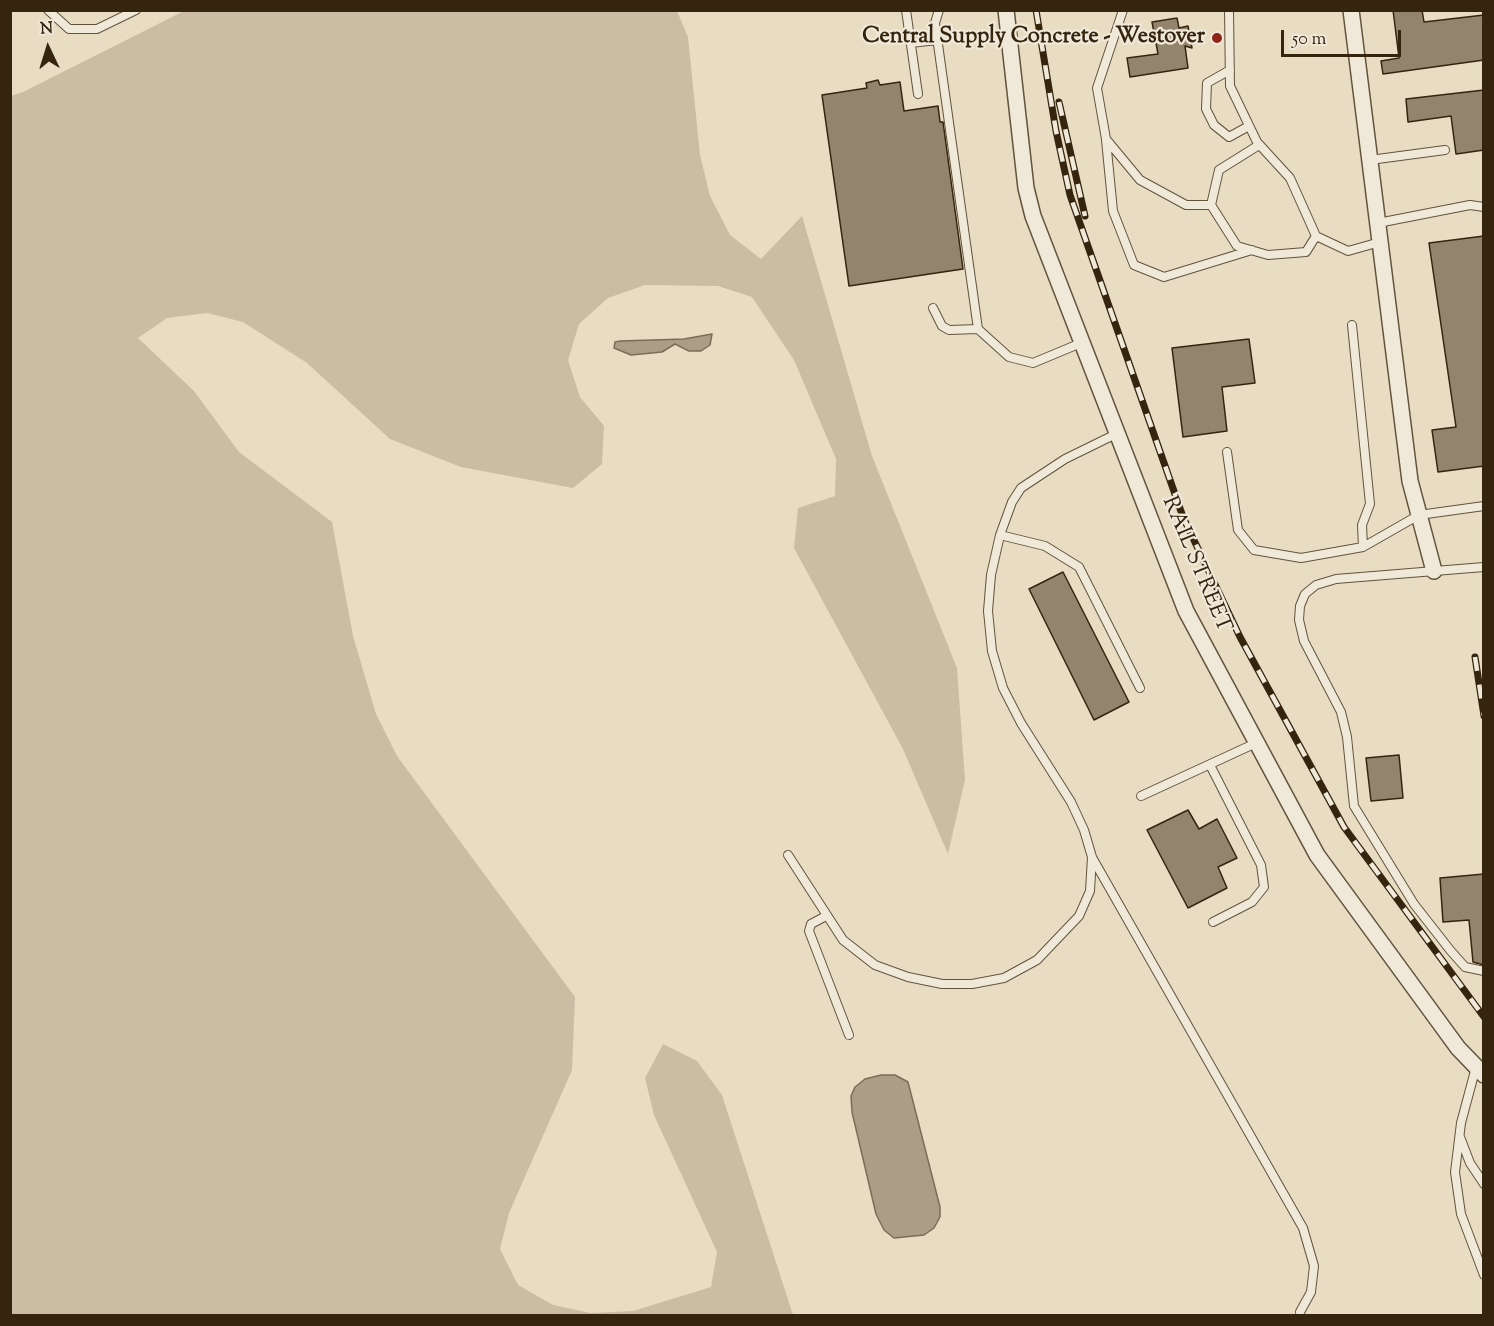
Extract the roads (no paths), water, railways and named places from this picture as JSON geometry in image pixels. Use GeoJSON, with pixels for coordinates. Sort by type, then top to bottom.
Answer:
{"type":"FeatureCollection","features":[{"type":"Feature","properties":{"kind":"street","name":"RAIL STREET"},"geometry":{"type":"LineString","coordinates":[[1006,10],[1026,188],[1048,260],[1186,610],[1317,855],[1378,942],[1458,1048],[1480,1071]]}},
{"type":"Feature","properties":{"kind":"street"},"geometry":{"type":"LineString","coordinates":[[1351,10],[1410,481],[1434,571]]}},
{"type":"Feature","properties":{"kind":"lane"},"geometry":{"type":"LineString","coordinates":[[48,10],[69,29],[97,28],[136,10]]}},
{"type":"Feature","properties":{"kind":"lane"},"geometry":{"type":"LineString","coordinates":[[906,10],[918,94]]}},
{"type":"Feature","properties":{"kind":"lane"},"geometry":{"type":"LineString","coordinates":[[939,10],[934,23],[978,329],[1009,357],[1033,363],[1081,343]]}},
{"type":"Feature","properties":{"kind":"lane"},"geometry":{"type":"LineString","coordinates":[[1123,10],[1097,88],[1106,138],[1113,211],[1134,265],[1164,277],[1252,250]]}},
{"type":"Feature","properties":{"kind":"lane"},"geometry":{"type":"LineString","coordinates":[[1229,10],[1230,86],[1259,145],[1290,178],[1316,236],[1348,251],[1380,242]]}},
{"type":"Feature","properties":{"kind":"lane"},"geometry":{"type":"LineString","coordinates":[[911,43],[937,40]]}},
{"type":"Feature","properties":{"kind":"lane"},"geometry":{"type":"LineString","coordinates":[[1230,70],[1207,83],[1206,109],[1214,125],[1229,137],[1249,126]]}},
{"type":"Feature","properties":{"kind":"lane"},"geometry":{"type":"LineString","coordinates":[[1106,138],[1140,180],[1186,205],[1211,205]]}},
{"type":"Feature","properties":{"kind":"lane"},"geometry":{"type":"LineString","coordinates":[[1259,145],[1219,170],[1211,205],[1237,246],[1268,255],[1306,252],[1316,236]]}},
{"type":"Feature","properties":{"kind":"lane"},"geometry":{"type":"LineString","coordinates":[[1370,160],[1445,150]]}},
{"type":"Feature","properties":{"kind":"lane"},"geometry":{"type":"LineString","coordinates":[[1378,223],[1470,205],[1484,207]]}},
{"type":"Feature","properties":{"kind":"lane"},"geometry":{"type":"LineString","coordinates":[[933,308],[942,326],[949,330],[978,329]]}},
{"type":"Feature","properties":{"kind":"lane"},"geometry":{"type":"LineString","coordinates":[[1352,325],[1370,504],[1362,525],[1363,548]]}},
{"type":"Feature","properties":{"kind":"lane"},"geometry":{"type":"LineString","coordinates":[[1116,434],[1065,459],[1021,488],[1012,502],[1000,535],[991,575],[988,610],[992,651],[1004,688],[1021,723],[1071,802],[1084,830],[1092,857],[1303,1228],[1314,1266],[1311,1292],[1300,1312]]}},
{"type":"Feature","properties":{"kind":"lane"},"geometry":{"type":"LineString","coordinates":[[1227,452],[1238,530],[1254,549],[1301,558],[1363,548],[1419,515],[1484,506]]}},
{"type":"Feature","properties":{"kind":"lane"},"geometry":{"type":"LineString","coordinates":[[1000,535],[1045,546],[1079,567],[1140,688]]}},
{"type":"Feature","properties":{"kind":"lane"},"geometry":{"type":"LineString","coordinates":[[1484,567],[1356,575],[1316,585],[1305,594],[1300,606],[1299,620],[1304,641],[1341,712],[1347,737],[1354,806],[1414,904],[1450,950],[1466,967],[1484,971]]}},
{"type":"Feature","properties":{"kind":"lane"},"geometry":{"type":"LineString","coordinates":[[1141,795],[1256,743]]}},
{"type":"Feature","properties":{"kind":"lane"},"geometry":{"type":"LineString","coordinates":[[1210,765],[1261,866],[1264,887],[1252,902],[1213,922]]}},
{"type":"Feature","properties":{"kind":"lane"},"geometry":{"type":"LineString","coordinates":[[788,855],[843,940],[875,964],[908,977],[942,984],[972,984],[1004,978],[1037,960],[1079,916],[1090,891],[1092,857]]}},
{"type":"Feature","properties":{"kind":"lane"},"geometry":{"type":"LineString","coordinates":[[826,916],[811,924],[809,931],[849,1035]]}},
{"type":"Feature","properties":{"kind":"lane"},"geometry":{"type":"LineString","coordinates":[[1480,1071],[1459,1135],[1455,1172],[1461,1214],[1484,1275]]}},
{"type":"Feature","properties":{"kind":"lane"},"geometry":{"type":"LineString","coordinates":[[1459,1135],[1470,1163],[1484,1184]]}},
{"type":"Feature","properties":{"kind":"railway"},"geometry":{"type":"LineString","coordinates":[[1036,10],[1056,131],[1070,195],[1183,517],[1240,637],[1344,827],[1484,1017]]}},
{"type":"Feature","properties":{"kind":"railway"},"geometry":{"type":"LineString","coordinates":[[1059,102],[1085,216]]}},
{"type":"Feature","properties":{"kind":"railway"},"geometry":{"type":"LineString","coordinates":[[1475,657],[1484,716]]}},
{"type":"Feature","properties":{"kind":"place","name":"Central Supply Concrete - Westover"},"geometry":{"type":"Point","coordinates":[1217,38]}}]}
